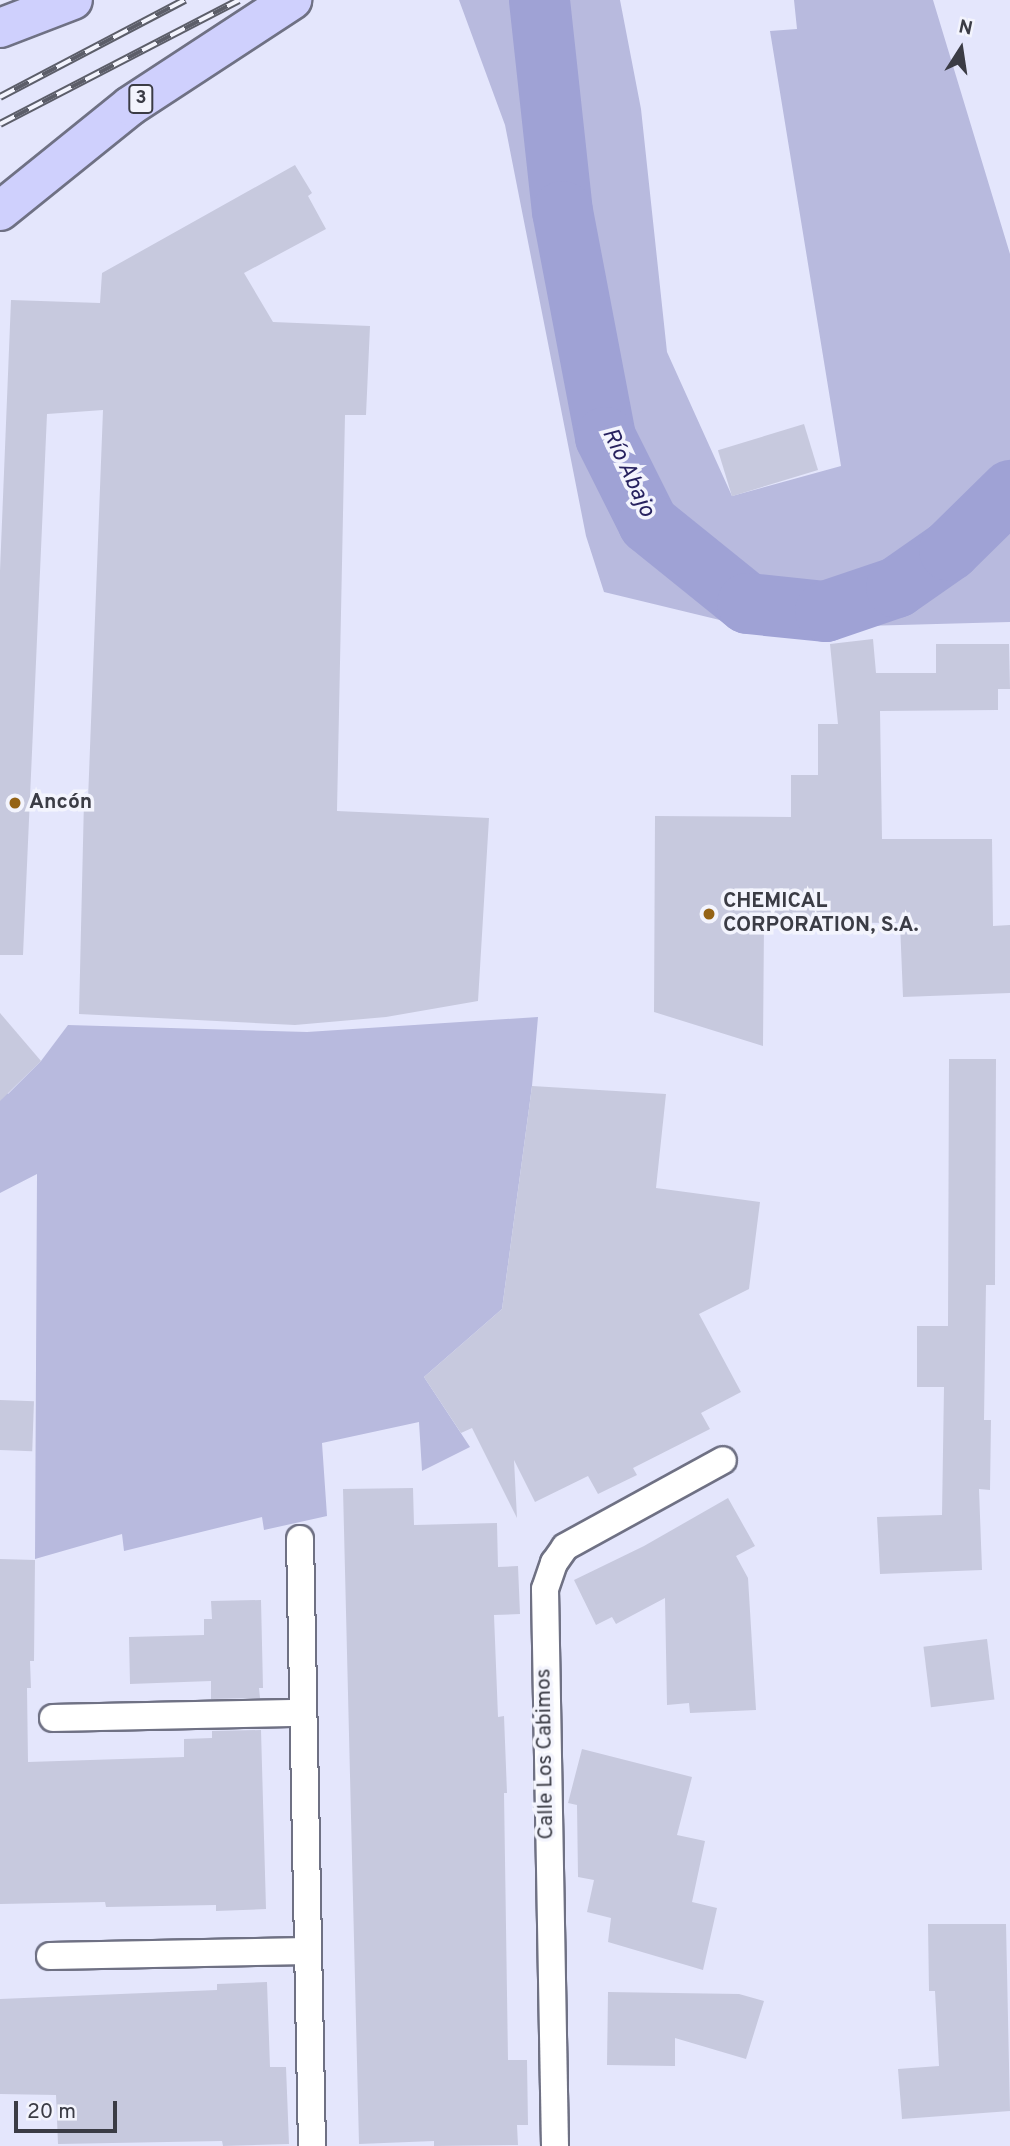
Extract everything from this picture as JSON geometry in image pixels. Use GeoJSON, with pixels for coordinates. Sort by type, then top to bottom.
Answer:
{"type":"FeatureCollection","features":[{"type":"Feature","properties":{"kind":"main road"},"geometry":{"type":"LineString","coordinates":[[0,29],[73,0]]}},
{"type":"Feature","properties":{"kind":"main road","name":"3"},"geometry":{"type":"LineString","coordinates":[[0,211],[130,106],[292,0]]}},
{"type":"Feature","properties":{"kind":"main road"},"geometry":{"type":"LineString","coordinates":[[0,194],[46,172]]}},
{"type":"Feature","properties":{"kind":"street","name":"Calle Los Cabimos"},"geometry":{"type":"LineString","coordinates":[[555,2146],[544,1589],[554,1563],[565,1547],[723,1460]]}},
{"type":"Feature","properties":{"kind":"street"},"geometry":{"type":"LineString","coordinates":[[300,1539],[312,2146]]}},
{"type":"Feature","properties":{"kind":"street"},"geometry":{"type":"LineString","coordinates":[[53,1718],[302,1713]]}},
{"type":"Feature","properties":{"kind":"street"},"geometry":{"type":"LineString","coordinates":[[50,1956],[307,1951]]}},
{"type":"Feature","properties":{"kind":"shaded area"},"geometry":{"type":"Polygon","coordinates":[[[459,0],[620,0],[641,109],[667,352],[732,496],[841,466],[770,31],[797,29],[794,0],[933,0],[1010,254],[1010,622],[757,629],[604,592],[586,536],[505,125],[459,0]]]}},
{"type":"Feature","properties":{"kind":"shaded area"},"geometry":{"type":"Polygon","coordinates":[[[538,1017],[532,1086],[502,1309],[424,1377],[470,1447],[422,1471],[419,1422],[322,1443],[327,1516],[264,1530],[262,1517],[124,1551],[122,1534],[35,1559],[37,1174],[0,1193],[0,1084],[8,1094],[41,1061],[68,1025],[307,1032],[538,1017]]]}},
{"type":"Feature","properties":{"kind":"building"},"geometry":{"type":"Polygon","coordinates":[[[295,165],[312,193],[308,196],[326,229],[244,273],[273,322],[370,326],[366,415],[345,415],[337,811],[489,818],[478,1001],[386,1017],[295,1025],[79,1014],[84,800],[88,800],[103,410],[47,414],[23,955],[0,955],[0,571],[11,300],[100,303],[102,273],[295,165]]]}},
{"type":"Feature","properties":{"kind":"building"},"geometry":{"type":"Polygon","coordinates":[[[804,424],[818,470],[732,496],[718,450],[804,424]]]}},
{"type":"Feature","properties":{"kind":"building"},"geometry":{"type":"Polygon","coordinates":[[[873,639],[876,673],[936,673],[936,644],[1009,644],[1010,689],[998,689],[998,710],[880,711],[882,839],[992,839],[993,926],[1010,925],[1010,993],[903,997],[900,923],[764,922],[763,1046],[654,1012],[655,816],[791,817],[791,775],[818,775],[818,724],[838,724],[830,644],[873,639]]]}},
{"type":"Feature","properties":{"kind":"building"},"geometry":{"type":"Polygon","coordinates":[[[0,1013],[41,1061],[0,1101],[0,1013]]]}},
{"type":"Feature","properties":{"kind":"building"},"geometry":{"type":"Polygon","coordinates":[[[949,1059],[996,1059],[995,1285],[986,1285],[984,1420],[991,1420],[990,1490],[979,1489],[982,1570],[880,1574],[877,1517],[942,1515],[944,1387],[917,1387],[917,1326],[948,1326],[949,1059]]]}},
{"type":"Feature","properties":{"kind":"building"},"geometry":{"type":"Polygon","coordinates":[[[532,1086],[666,1094],[656,1188],[760,1202],[749,1289],[699,1314],[741,1392],[701,1413],[710,1429],[633,1468],[637,1475],[598,1494],[588,1476],[535,1502],[514,1460],[517,1518],[472,1428],[461,1433],[424,1377],[502,1309],[532,1086]]]}},
{"type":"Feature","properties":{"kind":"building"},"geometry":{"type":"Polygon","coordinates":[[[0,1400],[34,1401],[32,1451],[0,1450],[0,1400]]]}},
{"type":"Feature","properties":{"kind":"building"},"geometry":{"type":"Polygon","coordinates":[[[413,1488],[414,1525],[497,1523],[498,1567],[518,1566],[520,1614],[494,1615],[498,1717],[504,1716],[507,1793],[504,1793],[508,2060],[527,2060],[528,2125],[517,2125],[518,2145],[434,2146],[434,2141],[359,2144],[343,1489],[413,1488]]]}},
{"type":"Feature","properties":{"kind":"building"},"geometry":{"type":"Polygon","coordinates":[[[728,1498],[755,1546],[736,1556],[748,1578],[756,1710],[690,1713],[689,1703],[667,1705],[665,1598],[616,1624],[612,1617],[596,1625],[574,1580],[644,1546],[728,1498]]]}},
{"type":"Feature","properties":{"kind":"building"},"geometry":{"type":"Polygon","coordinates":[[[0,1559],[35,1560],[34,1661],[30,1661],[31,1688],[27,1688],[28,1762],[184,1757],[184,1739],[212,1738],[212,1731],[261,1730],[266,1909],[216,1911],[216,1905],[106,1907],[105,1902],[0,1904],[0,1559]]]}},
{"type":"Feature","properties":{"kind":"building"},"geometry":{"type":"Polygon","coordinates":[[[261,1600],[263,1688],[259,1688],[260,1698],[211,1699],[211,1681],[130,1684],[129,1637],[204,1635],[204,1619],[212,1619],[211,1601],[261,1600]]]}},
{"type":"Feature","properties":{"kind":"building"},"geometry":{"type":"Polygon","coordinates":[[[987,1639],[994,1700],[931,1707],[923,1647],[987,1639]]]}},
{"type":"Feature","properties":{"kind":"building"},"geometry":{"type":"Polygon","coordinates":[[[582,1749],[692,1777],[677,1835],[705,1841],[692,1902],[717,1908],[703,1970],[608,1942],[611,1918],[587,1912],[594,1880],[578,1877],[577,1805],[568,1803],[582,1749]]]}},
{"type":"Feature","properties":{"kind":"building"},"geometry":{"type":"Polygon","coordinates":[[[928,1924],[1006,1924],[1010,2111],[902,2119],[898,2069],[939,2066],[935,1991],[929,1991],[928,1924]]]}},
{"type":"Feature","properties":{"kind":"building"},"geometry":{"type":"Polygon","coordinates":[[[267,1982],[270,2067],[286,2067],[289,2144],[223,2146],[222,2141],[58,2144],[56,2095],[0,2094],[0,1999],[217,1990],[217,1984],[267,1982]]]}},
{"type":"Feature","properties":{"kind":"building"},"geometry":{"type":"Polygon","coordinates":[[[608,1992],[739,1994],[764,2001],[746,2059],[675,2038],[675,2066],[607,2065],[608,1992]]]}},
{"type":"Feature","properties":{"kind":"waterway","name":"Río Abajo"},"geometry":{"type":"LineString","coordinates":[[539,0],[562,211],[605,437],[648,523],[747,603],[825,611],[896,587],[949,550],[1010,490]]}},
{"type":"Feature","properties":{"kind":"railway"},"geometry":{"type":"LineString","coordinates":[[0,97],[185,0]]}},
{"type":"Feature","properties":{"kind":"railway"},"geometry":{"type":"LineString","coordinates":[[0,124],[239,0]]}},
{"type":"Feature","properties":{"kind":"place","name":"Ancón"},"geometry":{"type":"Point","coordinates":[15,803]}},
{"type":"Feature","properties":{"kind":"place","name":"CHEMICAL CORPORATION, S.A."},"geometry":{"type":"Point","coordinates":[709,914]}}]}
